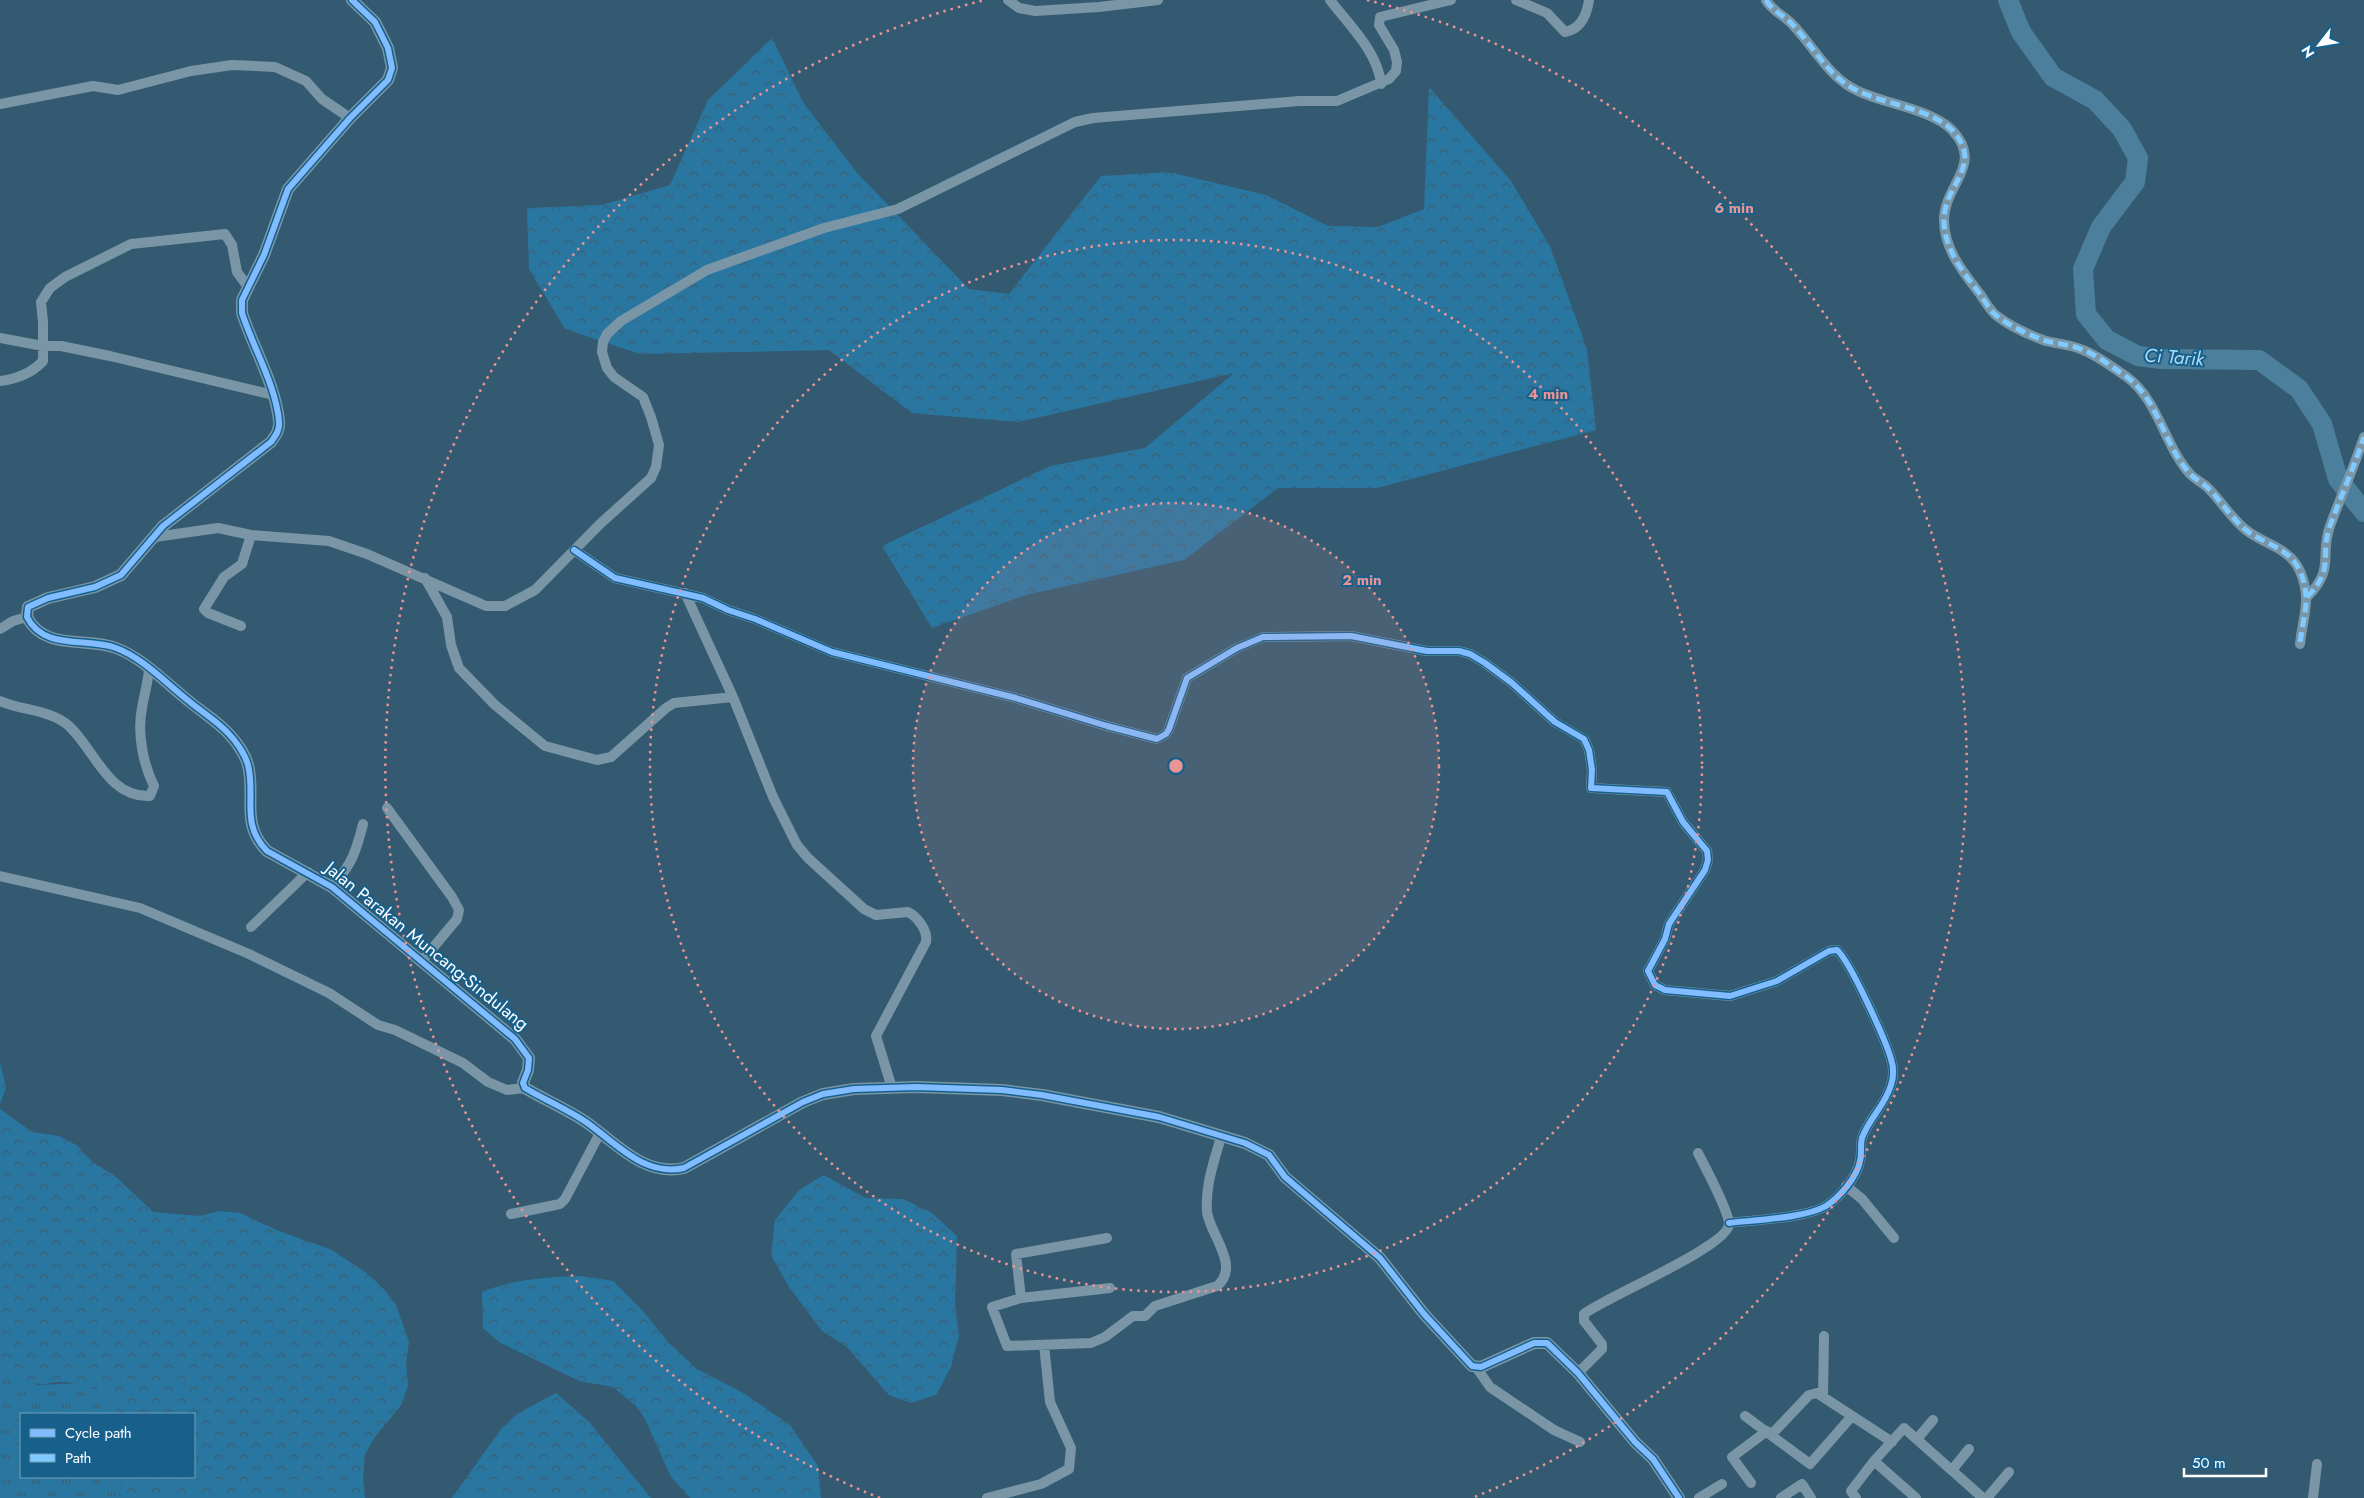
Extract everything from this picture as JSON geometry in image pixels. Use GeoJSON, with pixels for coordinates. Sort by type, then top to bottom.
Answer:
{"type":"FeatureCollection","features":[{"type":"Feature","properties":{"kind":"street"},"geometry":{"type":"LineString","coordinates":[[0,629],[13,621],[26,617],[28,607],[33,604],[109,582],[120,575],[163,526],[271,442],[279,432],[280,421],[273,395],[242,313],[242,300],[264,255],[288,189],[350,118],[382,89],[388,80],[392,68],[388,48],[375,22],[352,0]]}},
{"type":"Feature","properties":{"kind":"street"},"geometry":{"type":"LineString","coordinates":[[1008,0],[1019,8],[1035,11],[1099,7],[1158,0]]}},
{"type":"Feature","properties":{"kind":"street"},"geometry":{"type":"LineString","coordinates":[[1330,0],[1373,58],[1380,71],[1381,84]]}},
{"type":"Feature","properties":{"kind":"street"},"geometry":{"type":"LineString","coordinates":[[155,537],[218,528],[252,535],[329,541],[367,554],[486,606],[505,606],[534,590],[574,550],[644,486],[656,467],[659,445],[652,417],[643,397],[614,377],[607,368],[602,352],[603,342],[614,328],[669,291],[707,270],[734,260],[824,228],[898,209],[1075,122],[1093,118],[1299,100],[1332,102],[1381,84],[1393,76],[1397,62],[1394,50],[1378,23],[1380,18],[1451,0]]}},
{"type":"Feature","properties":{"kind":"street"},"geometry":{"type":"LineString","coordinates":[[1516,0],[1547,13],[1565,32],[1577,26],[1583,19],[1589,0]]}},
{"type":"Feature","properties":{"kind":"street"},"geometry":{"type":"LineString","coordinates":[[1766,0],[1769,5],[1792,24],[1837,78],[1848,87],[1935,118],[1953,131],[1965,150],[1966,161],[1946,204],[1944,219],[1946,239],[1955,260],[1996,315],[2016,328],[2044,341],[2077,347],[2092,353],[2129,379],[2160,418],[2166,437],[2188,472],[2208,487],[2236,522],[2246,531],[2281,549],[2294,560],[2300,572],[2307,596],[2300,644]]}},
{"type":"Feature","properties":{"kind":"street"},"geometry":{"type":"LineString","coordinates":[[0,104],[93,86],[108,90],[130,89],[177,74],[232,65],[275,67],[296,76],[306,81],[322,99],[350,118]]}},
{"type":"Feature","properties":{"kind":"street"},"geometry":{"type":"LineString","coordinates":[[0,381],[23,376],[36,368],[43,360],[41,302],[50,288],[65,277],[131,244],[225,234],[232,245],[237,272],[248,287]]}},
{"type":"Feature","properties":{"kind":"street"},"geometry":{"type":"LineString","coordinates":[[0,338],[43,346],[61,346],[100,354],[273,395]]}},
{"type":"Feature","properties":{"kind":"street"},"geometry":{"type":"LineString","coordinates":[[2307,596],[2322,581],[2325,573],[2328,532],[2364,437]]}},
{"type":"Feature","properties":{"kind":"street"},"geometry":{"type":"LineString","coordinates":[[241,626],[208,613],[204,609],[224,577],[242,564],[252,535]]}},
{"type":"Feature","properties":{"kind":"street"},"geometry":{"type":"LineString","coordinates":[[574,550],[615,578],[703,598],[832,652],[1016,698],[1157,739],[1166,734],[1170,729],[1187,678],[1237,648],[1263,638],[1351,636],[1427,651],[1459,651],[1470,654],[1512,683],[1555,722],[1584,739],[1589,750],[1592,770],[1591,788],[1667,792],[1683,822],[1707,851],[1708,865],[1669,924],[1663,945],[1648,971],[1655,985],[1665,990],[1730,996],[1741,994],[1777,980],[1829,951],[1837,950],[1886,1043],[1894,1072],[1886,1097],[1878,1112],[1868,1122],[1861,1141],[1860,1161],[1853,1177],[1846,1186],[1826,1206],[1807,1213],[1729,1223]]}},
{"type":"Feature","properties":{"kind":"street"},"geometry":{"type":"LineString","coordinates":[[424,578],[447,617],[451,645],[459,668],[495,705],[550,748],[596,760],[611,757],[674,703],[733,697]]}},
{"type":"Feature","properties":{"kind":"street"},"geometry":{"type":"LineString","coordinates":[[685,594],[733,697],[773,797],[802,852],[864,909],[876,915],[908,912],[912,914],[926,932],[926,942],[876,1036],[892,1088]]}},
{"type":"Feature","properties":{"kind":"street","name":"Jalan Parakan Muncang-Sindulang"},"geometry":{"type":"LineString","coordinates":[[26,617],[33,627],[56,639],[72,644],[115,648],[149,669],[228,732],[241,750],[248,765],[249,807],[257,838],[268,851],[332,887],[506,1030],[524,1048],[530,1064],[523,1083],[525,1088]]}},
{"type":"Feature","properties":{"kind":"street"},"geometry":{"type":"LineString","coordinates":[[0,701],[58,718],[80,738],[115,784],[138,797],[150,796],[154,786],[145,760],[142,710],[147,691],[149,669]]}},
{"type":"Feature","properties":{"kind":"street"},"geometry":{"type":"LineString","coordinates":[[387,808],[452,896],[458,910],[457,919],[421,962]]}},
{"type":"Feature","properties":{"kind":"street"},"geometry":{"type":"LineString","coordinates":[[332,887],[354,859],[363,824]]}},
{"type":"Feature","properties":{"kind":"street"},"geometry":{"type":"LineString","coordinates":[[251,927],[308,872]]}},
{"type":"Feature","properties":{"kind":"street"},"geometry":{"type":"LineString","coordinates":[[0,876],[140,908],[249,954],[329,994],[378,1025],[394,1030],[463,1063],[488,1082],[507,1090],[525,1088],[572,1113],[641,1162],[658,1168],[676,1170],[693,1164],[784,1112],[823,1094],[854,1089],[1002,1090],[1042,1095],[1182,1122],[1221,1137],[1245,1143],[1269,1155],[1285,1177],[1380,1258],[1468,1364],[1476,1367],[1490,1388],[1554,1430],[1580,1442]]}},
{"type":"Feature","properties":{"kind":"street"},"geometry":{"type":"LineString","coordinates":[[511,1214],[560,1204],[565,1199],[600,1133]]}},
{"type":"Feature","properties":{"kind":"street"},"geometry":{"type":"LineString","coordinates":[[1110,1288],[1021,1298],[992,1307],[1006,1346],[1091,1343],[1105,1337],[1133,1316],[1145,1316],[1155,1306],[1211,1289],[1223,1281],[1227,1266],[1209,1220],[1207,1207],[1207,1184],[1221,1137]]}},
{"type":"Feature","properties":{"kind":"street"},"geometry":{"type":"LineString","coordinates":[[1578,1372],[1602,1349],[1602,1344],[1584,1321],[1584,1314],[1595,1306],[1659,1275],[1723,1236],[1729,1223],[1698,1153]]}},
{"type":"Feature","properties":{"kind":"street"},"geometry":{"type":"LineString","coordinates":[[1846,1186],[1862,1199],[1894,1238]]}},
{"type":"Feature","properties":{"kind":"street"},"geometry":{"type":"LineString","coordinates":[[1021,1298],[1016,1254],[1107,1238]]}},
{"type":"Feature","properties":{"kind":"street"},"geometry":{"type":"LineString","coordinates":[[1823,1396],[1824,1336]]}},
{"type":"Feature","properties":{"kind":"street"},"geometry":{"type":"LineString","coordinates":[[1476,1367],[1534,1343],[1540,1342],[1552,1347],[1578,1372],[1635,1442],[1653,1460],[1679,1498]]}},
{"type":"Feature","properties":{"kind":"street"},"geometry":{"type":"LineString","coordinates":[[988,1498],[1007,1495],[1041,1484],[1068,1469],[1071,1448],[1050,1402],[1044,1345]]}},
{"type":"Feature","properties":{"kind":"street"},"geometry":{"type":"LineString","coordinates":[[1752,1483],[1732,1457],[1770,1432],[1809,1395],[1817,1393],[1823,1396],[1892,1442]]}},
{"type":"Feature","properties":{"kind":"street"},"geometry":{"type":"LineString","coordinates":[[1745,1416],[1770,1432],[1810,1464],[1852,1416]]}},
{"type":"Feature","properties":{"kind":"street"},"geometry":{"type":"LineString","coordinates":[[1917,1439],[1933,1420]]}},
{"type":"Feature","properties":{"kind":"street"},"geometry":{"type":"LineString","coordinates":[[1856,1498],[1851,1491],[1874,1461],[1904,1428],[1985,1498],[2009,1472]]}},
{"type":"Feature","properties":{"kind":"street"},"geometry":{"type":"LineString","coordinates":[[1952,1470],[1969,1449]]}},
{"type":"Feature","properties":{"kind":"street"},"geometry":{"type":"LineString","coordinates":[[1874,1461],[1916,1498]]}},
{"type":"Feature","properties":{"kind":"street"},"geometry":{"type":"LineString","coordinates":[[2313,1498],[2317,1464]]}},
{"type":"Feature","properties":{"kind":"street"},"geometry":{"type":"LineString","coordinates":[[1699,1498],[1722,1484]]}},
{"type":"Feature","properties":{"kind":"street"},"geometry":{"type":"LineString","coordinates":[[1781,1498],[1802,1484],[1811,1498]]}},
{"type":"Feature","properties":{"kind":"green space"},"geometry":{"type":"Polygon","coordinates":[[[772,38],[804,104],[858,174],[969,289],[1009,294],[1101,176],[1169,172],[1266,195],[1328,226],[1378,227],[1424,209],[1429,87],[1511,181],[1550,246],[1587,349],[1596,430],[1377,488],[1278,488],[1184,560],[1026,595],[932,628],[882,546],[1050,466],[1145,448],[1234,373],[1018,422],[912,413],[829,350],[640,354],[565,329],[529,269],[527,208],[602,205],[670,185],[708,100],[772,38]]]}},
{"type":"Feature","properties":{"kind":"green space"},"geometry":{"type":"Polygon","coordinates":[[[0,1062],[6,1088],[0,1104],[0,1062]]]}},
{"type":"Feature","properties":{"kind":"green space"},"geometry":{"type":"Polygon","coordinates":[[[0,1109],[32,1132],[59,1136],[77,1145],[91,1161],[115,1176],[153,1212],[200,1216],[219,1211],[240,1213],[279,1231],[332,1250],[368,1274],[384,1289],[396,1305],[409,1342],[406,1364],[408,1385],[402,1404],[375,1437],[365,1454],[363,1479],[365,1498],[119,1498],[122,1478],[195,1478],[195,1413],[119,1413],[109,1399],[94,1389],[67,1382],[34,1383],[0,1366],[0,1109]]]}},
{"type":"Feature","properties":{"kind":"green space"},"geometry":{"type":"Polygon","coordinates":[[[824,1175],[865,1198],[903,1199],[932,1213],[957,1236],[955,1305],[959,1335],[951,1367],[936,1395],[911,1403],[889,1395],[846,1346],[822,1331],[789,1287],[771,1255],[775,1220],[799,1190],[824,1175]]]}},
{"type":"Feature","properties":{"kind":"green space"},"geometry":{"type":"Polygon","coordinates":[[[581,1276],[613,1281],[640,1308],[670,1344],[697,1369],[745,1394],[790,1425],[818,1466],[821,1498],[690,1498],[671,1477],[645,1419],[636,1406],[613,1387],[579,1381],[499,1342],[483,1328],[482,1292],[506,1284],[555,1277],[581,1276]]]}},
{"type":"Feature","properties":{"kind":"green space"},"geometry":{"type":"Polygon","coordinates":[[[0,1366],[38,1385],[80,1383],[99,1391],[115,1404],[120,1413],[20,1413],[20,1478],[122,1478],[119,1498],[0,1498],[0,1366]]]}},
{"type":"Feature","properties":{"kind":"green space"},"geometry":{"type":"Polygon","coordinates":[[[556,1393],[589,1422],[651,1498],[452,1498],[501,1429],[517,1414],[556,1393]]]}},
{"type":"Feature","properties":{"kind":"waterway","name":"Ci Tarik"},"geometry":{"type":"LineString","coordinates":[[2008,0],[2021,32],[2053,77],[2095,100],[2122,129],[2138,158],[2135,182],[2101,227],[2083,269],[2086,314],[2107,340],[2138,356],[2161,359],[2259,360],[2299,389],[2322,424],[2338,479],[2364,512]]}},
{"type":"Feature","properties":{"kind":"marked path"},"geometry":{"type":"LineString","coordinates":[[1766,0],[1793,25],[1830,70],[1848,85],[1869,96],[1932,117],[1952,130],[1961,142],[1965,154],[1964,164],[1946,207],[1944,220],[1947,241],[1961,269],[1994,314],[2002,320],[2019,330],[2043,340],[2073,346],[2089,353],[2127,377],[2138,387],[2147,398],[2174,450],[2190,474],[2208,488],[2246,530],[2283,551],[2295,563],[2304,581],[2306,599],[2300,644]]}},
{"type":"Feature","properties":{"kind":"marked path"},"geometry":{"type":"LineString","coordinates":[[2307,597],[2316,587],[2324,570],[2327,536],[2330,526],[2364,437]]}},
{"type":"Feature","properties":{"kind":"cycle path"},"geometry":{"type":"LineString","coordinates":[[352,0],[375,22],[388,48],[392,68],[388,80],[350,118],[288,189],[264,255],[242,300],[242,313],[274,394],[279,421],[277,432],[271,442],[163,526],[121,575],[95,587],[48,598],[28,607],[27,617],[35,628],[44,635],[55,639],[105,645],[126,652],[219,724],[231,736],[247,761],[251,788],[251,820],[259,841],[267,851],[332,887],[515,1039],[529,1058],[528,1070],[523,1083],[525,1088],[579,1117],[643,1163],[656,1168],[684,1168],[803,1102],[823,1094],[854,1089],[916,1087],[1002,1090],[1042,1095],[1159,1117],[1245,1143],[1269,1155],[1285,1177],[1380,1258],[1424,1314],[1472,1366],[1481,1367],[1534,1343],[1547,1343],[1578,1373],[1635,1442],[1653,1459],[1679,1498]]}},
{"type":"Feature","properties":{"kind":"cycle path"},"geometry":{"type":"LineString","coordinates":[[574,550],[615,578],[703,598],[832,652],[1016,698],[1157,739],[1166,734],[1169,729],[1187,678],[1237,648],[1263,637],[1351,636],[1427,651],[1459,651],[1470,654],[1512,683],[1555,722],[1584,739],[1589,750],[1592,770],[1591,788],[1667,792],[1683,822],[1707,851],[1708,860],[1705,870],[1669,924],[1665,939],[1648,971],[1655,985],[1665,990],[1730,996],[1777,981],[1829,951],[1837,950],[1850,969],[1875,1020],[1891,1059],[1893,1078],[1885,1099],[1862,1138],[1860,1161],[1852,1180],[1837,1197],[1826,1206],[1817,1210],[1793,1216],[1729,1223]]}}]}
